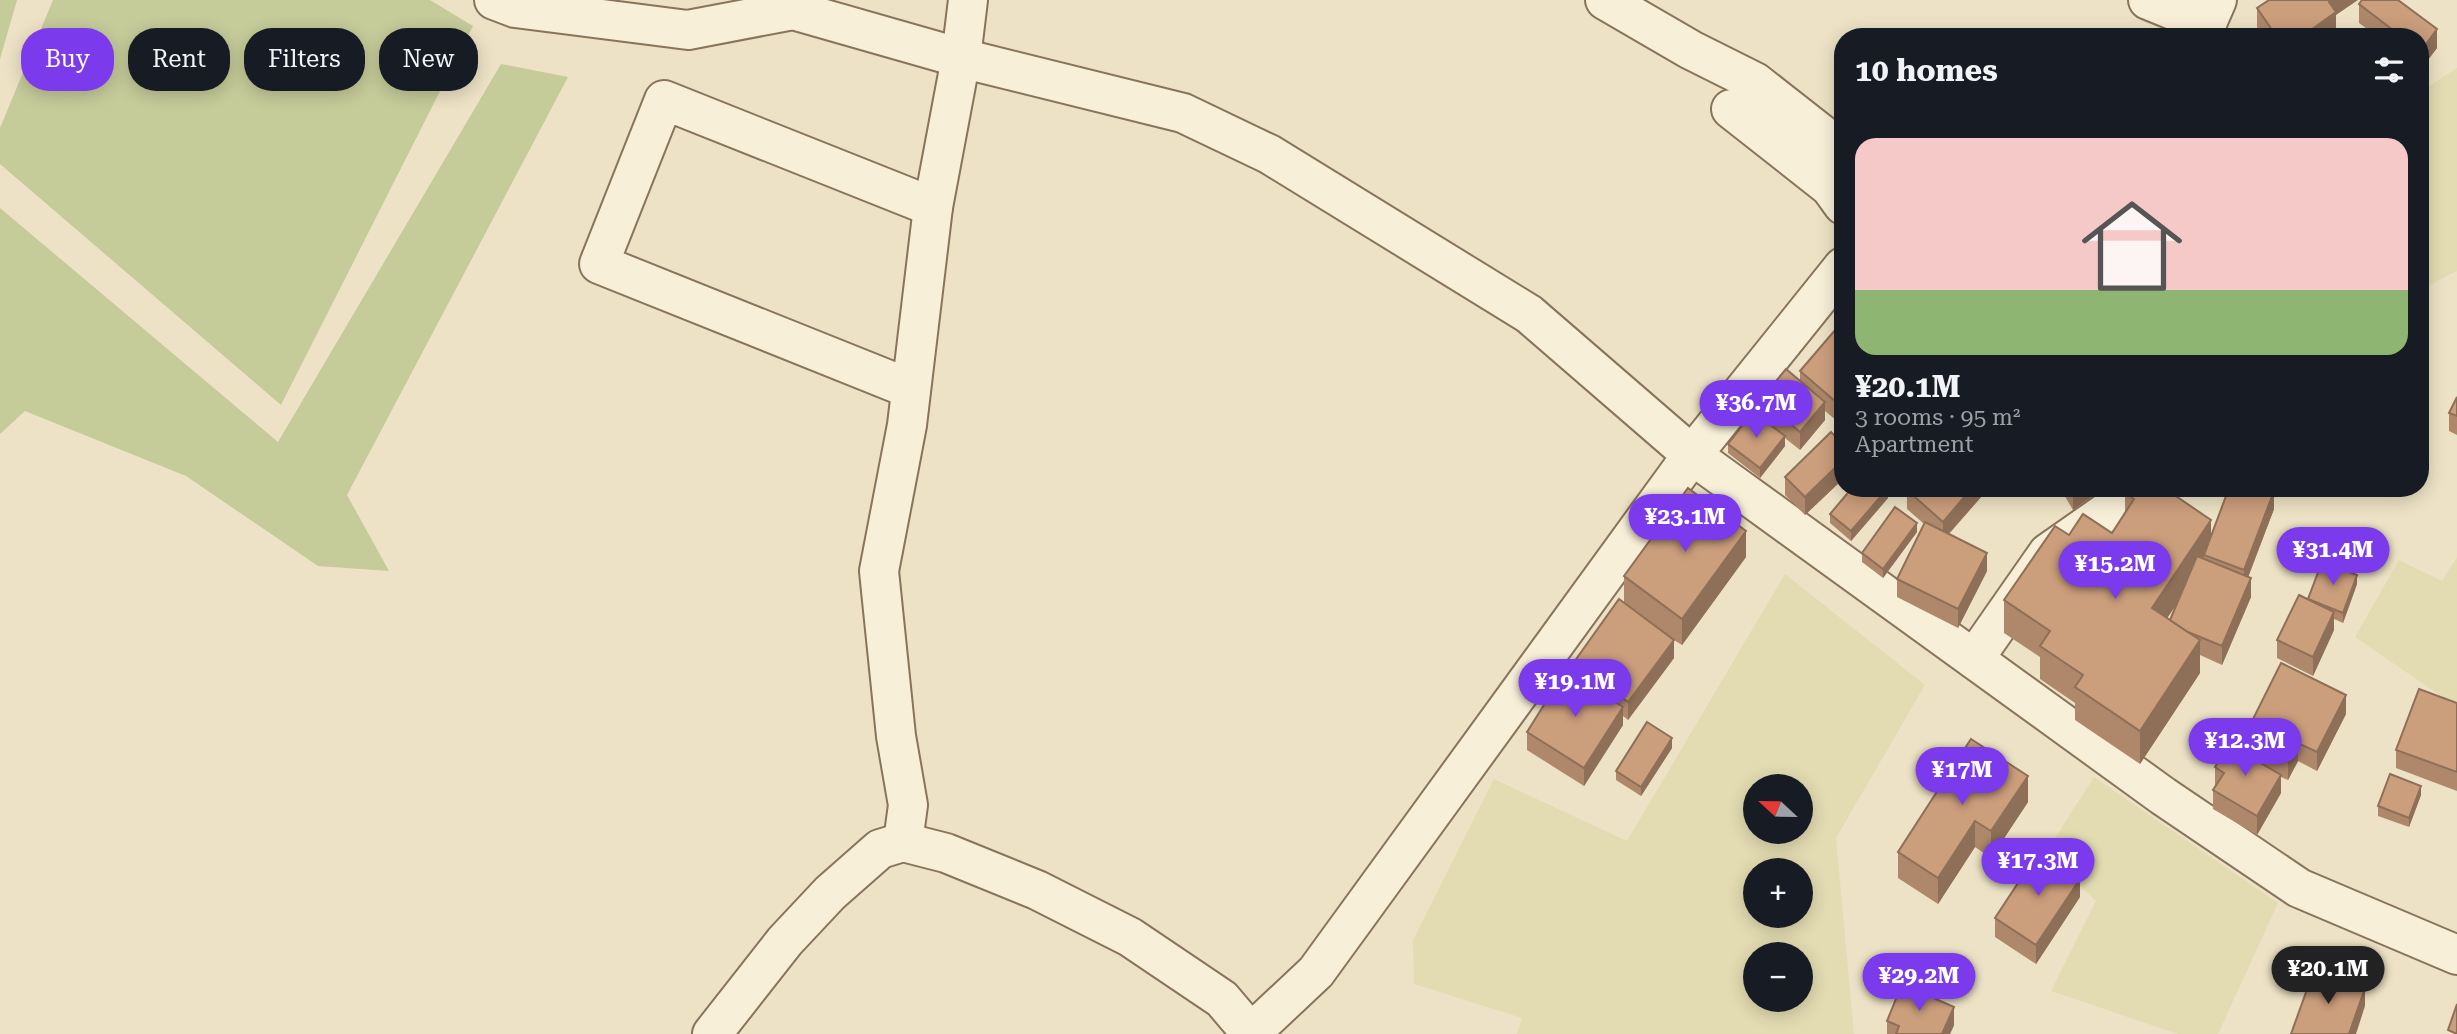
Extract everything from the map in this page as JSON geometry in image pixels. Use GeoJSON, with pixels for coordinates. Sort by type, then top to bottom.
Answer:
{"type":"FeatureCollection","features":[{"type":"Feature","properties":{"kind":"street"},"geometry":{"type":"LineString","coordinates":[[495,0],[514,8],[688,30],[793,10],[961,58],[1183,113],[1269,154],[1529,314],[1692,455],[2163,796],[2299,888],[2457,954]]}},
{"type":"Feature","properties":{"kind":"street"},"geometry":{"type":"LineString","coordinates":[[903,842],[908,805],[896,736],[879,571],[911,389],[933,207],[961,58],[968,0]]}},
{"type":"Feature","properties":{"kind":"street"},"geometry":{"type":"LineString","coordinates":[[1605,0],[1691,50],[1755,82],[1834,144]]}},
{"type":"Feature","properties":{"kind":"street"},"geometry":{"type":"LineString","coordinates":[[2148,0],[2208,20]]}},
{"type":"Feature","properties":{"kind":"street"},"geometry":{"type":"LineString","coordinates":[[911,389],[599,264],[664,100],[933,207]]}},
{"type":"Feature","properties":{"kind":"street"},"geometry":{"type":"LineString","coordinates":[[1731,109],[1834,193]]}},
{"type":"Feature","properties":{"kind":"street"},"geometry":{"type":"LineString","coordinates":[[712,1034],[785,941],[830,893],[880,849],[903,842],[946,853],[1037,890],[1130,937],[1222,999],[1250,1033],[1316,972],[1692,455],[1834,278]]}},
{"type":"Feature","properties":{"kind":"street"},"geometry":{"type":"LineString","coordinates":[[1974,659],[2048,553],[2129,497]]}},
{"type":"Feature","properties":{"kind":"shaded area"},"geometry":{"type":"Polygon","coordinates":[[[2457,68],[2457,271],[2429,285],[2429,86],[2457,68]]]}},
{"type":"Feature","properties":{"kind":"shaded area"},"geometry":{"type":"Polygon","coordinates":[[[2457,557],[2457,707],[2355,637],[2399,560],[2442,581],[2457,557]]]}},
{"type":"Feature","properties":{"kind":"shaded area"},"geometry":{"type":"Polygon","coordinates":[[[1785,574],[1925,685],[1836,838],[1854,1034],[1517,1034],[1522,1018],[1414,984],[1413,940],[1494,779],[1627,841],[1785,574]]]}},
{"type":"Feature","properties":{"kind":"shaded area"},"geometry":{"type":"Polygon","coordinates":[[[2094,777],[2278,903],[2218,1034],[2178,1034],[2051,991],[2096,901],[2046,852],[2094,777]]]}},
{"type":"Feature","properties":{"kind":"green space"},"geometry":{"type":"Polygon","coordinates":[[[0,0],[17,0],[0,59],[0,0]]]}},
{"type":"Feature","properties":{"kind":"green space"},"geometry":{"type":"Polygon","coordinates":[[[53,0],[430,0],[473,26],[379,28],[379,91],[440,91],[281,405],[0,164],[0,128],[21,77],[21,91],[114,91],[114,28],[41,28],[53,0]]]}},
{"type":"Feature","properties":{"kind":"green space"},"geometry":{"type":"Polygon","coordinates":[[[501,64],[568,77],[347,495],[389,571],[318,566],[186,476],[25,411],[0,434],[0,208],[278,442],[501,64]]]}},
{"type":"Feature","properties":{"kind":"building"},"geometry":{"type":"Polygon","coordinates":[[[2269,0],[2332,0],[2329,2],[2336,12],[2314,28],[2271,28],[2257,8],[2269,0]]]}},
{"type":"Feature","properties":{"kind":"building"},"geometry":{"type":"Polygon","coordinates":[[[2362,0],[2398,0],[2437,29],[2429,40],[2429,28],[2390,28],[2359,4],[2362,0]]]}},
{"type":"Feature","properties":{"kind":"building"},"geometry":{"type":"Polygon","coordinates":[[[1834,331],[1834,400],[1800,371],[1834,331]]]}},
{"type":"Feature","properties":{"kind":"building"},"geometry":{"type":"Polygon","coordinates":[[[1786,369],[1825,402],[1800,432],[1761,399],[1786,369]]]}},
{"type":"Feature","properties":{"kind":"building"},"geometry":{"type":"Polygon","coordinates":[[[2457,397],[2457,416],[2449,413],[2457,397]]]}},
{"type":"Feature","properties":{"kind":"building"},"geometry":{"type":"Polygon","coordinates":[[[1753,412],[1785,436],[1760,468],[1728,444],[1753,412]]]}},
{"type":"Feature","properties":{"kind":"building"},"geometry":{"type":"Polygon","coordinates":[[[1831,432],[1834,435],[1834,469],[1805,497],[1785,477],[1831,432]]]}},
{"type":"Feature","properties":{"kind":"building"},"geometry":{"type":"Polygon","coordinates":[[[1688,488],[1746,531],[1682,619],[1624,576],[1688,488]]]}},
{"type":"Feature","properties":{"kind":"building"},"geometry":{"type":"Polygon","coordinates":[[[1844,497],[1880,497],[1851,531],[1830,514],[1844,497]]]}},
{"type":"Feature","properties":{"kind":"building"},"geometry":{"type":"Polygon","coordinates":[[[1915,497],[1964,497],[1943,522],[1915,497]]]}},
{"type":"Feature","properties":{"kind":"building"},"geometry":{"type":"Polygon","coordinates":[[[2131,497],[2177,497],[2211,520],[2152,608],[2200,640],[2140,731],[2075,687],[2083,675],[2040,646],[2050,631],[2004,600],[2055,526],[2069,535],[2083,514],[2112,533],[2134,499],[2131,497]]]}},
{"type":"Feature","properties":{"kind":"building"},"geometry":{"type":"Polygon","coordinates":[[[2226,497],[2272,497],[2244,570],[2204,555],[2226,497]]]}},
{"type":"Feature","properties":{"kind":"building"},"geometry":{"type":"Polygon","coordinates":[[[1895,507],[1917,523],[1883,569],[1862,553],[1895,507]]]}},
{"type":"Feature","properties":{"kind":"building"},"geometry":{"type":"Polygon","coordinates":[[[1925,522],[1987,553],[1958,609],[1897,579],[1925,522]]]}},
{"type":"Feature","properties":{"kind":"building"},"geometry":{"type":"Polygon","coordinates":[[[2197,556],[2251,578],[2222,646],[2188,632],[2170,620],[2197,556]]]}},
{"type":"Feature","properties":{"kind":"building"},"geometry":{"type":"Polygon","coordinates":[[[2322,562],[2357,575],[2343,613],[2308,599],[2322,562]]]}},
{"type":"Feature","properties":{"kind":"building"},"geometry":{"type":"Polygon","coordinates":[[[2299,595],[2334,612],[2313,657],[2277,640],[2299,595]]]}},
{"type":"Feature","properties":{"kind":"building"},"geometry":{"type":"Polygon","coordinates":[[[1619,599],[1674,640],[1628,702],[1574,662],[1619,599]]]}},
{"type":"Feature","properties":{"kind":"building"},"geometry":{"type":"Polygon","coordinates":[[[2281,663],[2346,695],[2317,752],[2298,743],[2288,762],[2243,739],[2281,663]]]}},
{"type":"Feature","properties":{"kind":"building"},"geometry":{"type":"Polygon","coordinates":[[[1566,670],[1623,707],[1584,768],[1527,732],[1566,670]]]}},
{"type":"Feature","properties":{"kind":"building"},"geometry":{"type":"Polygon","coordinates":[[[2419,689],[2457,703],[2457,772],[2396,750],[2419,689]]]}},
{"type":"Feature","properties":{"kind":"building"},"geometry":{"type":"Polygon","coordinates":[[[1647,722],[1672,738],[1641,787],[1616,771],[1647,722]]]}},
{"type":"Feature","properties":{"kind":"building"},"geometry":{"type":"Polygon","coordinates":[[[2233,737],[2248,746],[2244,753],[2281,775],[2257,816],[2213,790],[2224,773],[2215,767],[2233,737]]]}},
{"type":"Feature","properties":{"kind":"building"},"geometry":{"type":"Polygon","coordinates":[[[1971,739],[2028,776],[1991,831],[1975,821],[1938,878],[1898,852],[1971,739]]]}},
{"type":"Feature","properties":{"kind":"building"},"geometry":{"type":"Polygon","coordinates":[[[2390,774],[2421,786],[2409,818],[2378,806],[2390,774]]]}},
{"type":"Feature","properties":{"kind":"building"},"geometry":{"type":"Polygon","coordinates":[[[2039,851],[2080,879],[2036,945],[1995,918],[2039,851]]]}},
{"type":"Feature","properties":{"kind":"building"},"geometry":{"type":"Polygon","coordinates":[[[2314,970],[2365,988],[2349,1034],[2291,1034],[2314,970]]]}},
{"type":"Feature","properties":{"kind":"building"},"geometry":{"type":"Polygon","coordinates":[[[1902,984],[1954,1007],[1942,1034],[1896,1034],[1899,1026],[1887,1021],[1902,984]]]}},
{"type":"Feature","properties":{"kind":"building"},"geometry":{"type":"Polygon","coordinates":[[[2457,1004],[2457,1034],[2448,1030],[2457,1004]]]}}]}
